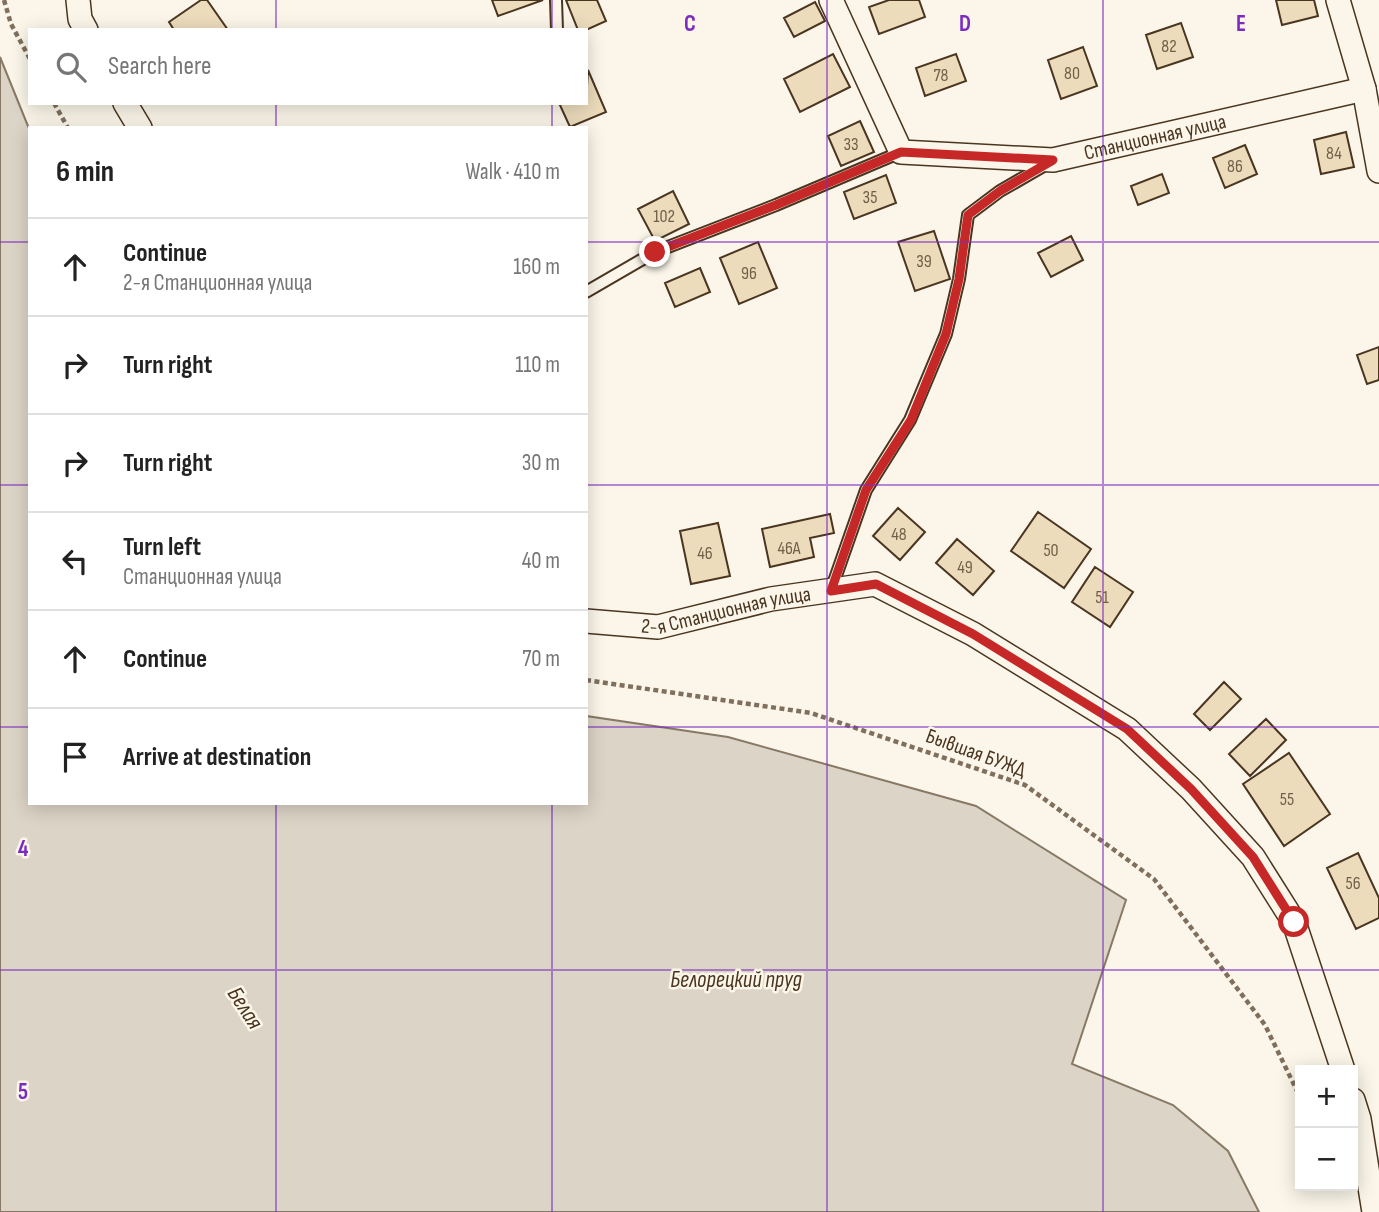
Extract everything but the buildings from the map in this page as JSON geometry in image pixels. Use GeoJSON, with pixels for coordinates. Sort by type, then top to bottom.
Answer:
{"type":"FeatureCollection","features":[{"type":"Feature","properties":{"kind":"street"},"geometry":{"type":"LineString","coordinates":[[78,0],[80,19],[85,28]]}},
{"type":"Feature","properties":{"kind":"street"},"geometry":{"type":"LineString","coordinates":[[831,0],[901,152]]}},
{"type":"Feature","properties":{"kind":"street"},"geometry":{"type":"LineString","coordinates":[[1338,0],[1364,89],[1379,172]]}},
{"type":"Feature","properties":{"kind":"street","name":"Станционная улица"},"geometry":{"type":"LineString","coordinates":[[901,152],[1053,160],[1364,89]]}},
{"type":"Feature","properties":{"kind":"street"},"geometry":{"type":"LineString","coordinates":[[126,105],[139,126]]}},
{"type":"Feature","properties":{"kind":"street","name":"2-я Станционная улица"},"geometry":{"type":"LineString","coordinates":[[588,621],[658,627],[771,599],[876,584],[973,634],[1127,729],[1191,789],[1253,857],[1294,922],[1341,1065]]}},
{"type":"Feature","properties":{"kind":"street"},"geometry":{"type":"LineString","coordinates":[[1358,1116],[1374,1212]]}},
{"type":"Feature","properties":{"kind":"lane"},"geometry":{"type":"LineString","coordinates":[[556,0],[557,28]]}},
{"type":"Feature","properties":{"kind":"lane"},"geometry":{"type":"LineString","coordinates":[[588,291],[655,252],[901,152]]}},
{"type":"Feature","properties":{"kind":"lane"},"geometry":{"type":"LineString","coordinates":[[831,591],[866,490],[911,420],[946,334],[959,279],[968,215],[1000,191],[1053,160]]}},
{"type":"Feature","properties":{"kind":"path"},"geometry":{"type":"LineString","coordinates":[[4,0],[11,24],[28,54]]}},
{"type":"Feature","properties":{"kind":"path"},"geometry":{"type":"LineString","coordinates":[[55,105],[67,126]]}},
{"type":"Feature","properties":{"kind":"path","name":"Бывшая БУЖД"},"geometry":{"type":"LineString","coordinates":[[588,680],[811,713],[1025,785],[1154,879],[1265,1025],[1295,1087]]}},
{"type":"Feature","properties":{"kind":"water","name":"Белорецкий пруд"},"geometry":{"type":"Polygon","coordinates":[[[0,57],[28,126],[28,805],[588,805],[588,716],[728,737],[976,806],[1126,900],[1072,1064],[1173,1105],[1228,1151],[1259,1212],[0,1212],[0,57]]]}},
{"type":"Feature","properties":{"kind":"route"},"geometry":{"type":"LineString","coordinates":[[655,252],[901,152],[1053,160],[1000,191],[968,215],[959,279],[946,334],[911,420],[866,490],[831,591],[876,584],[973,634],[1127,729],[1191,789],[1253,857],[1294,922]]}},
{"type":"Feature","properties":{"kind":"water label","name":"Белая"},"geometry":{"type":"Point","coordinates":[245,1008]}}]}
